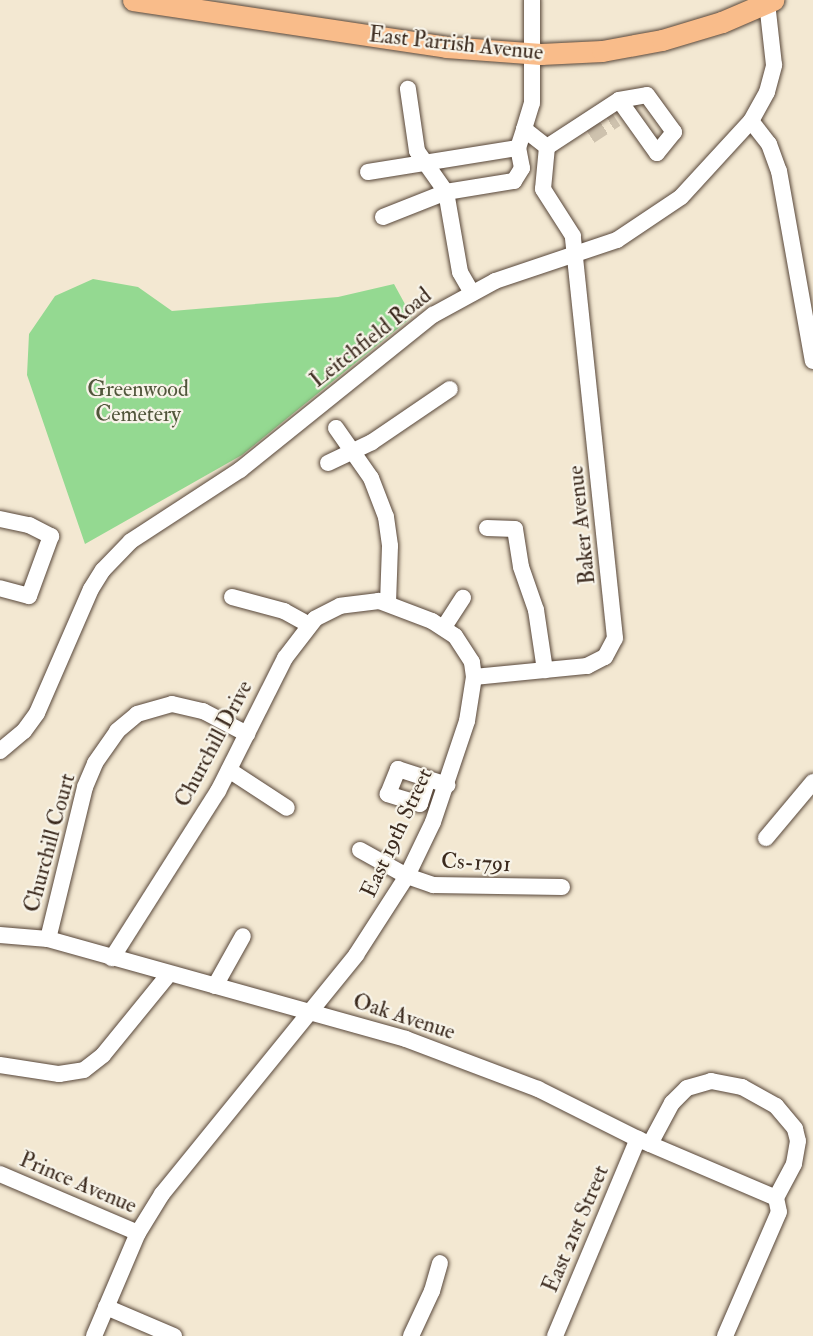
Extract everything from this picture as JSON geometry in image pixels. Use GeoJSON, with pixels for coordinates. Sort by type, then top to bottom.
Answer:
{"type":"FeatureCollection","features":[{"type":"Feature","properties":{"kind":"main road","name":"East Parrish Avenue"},"geometry":{"type":"LineString","coordinates":[[133,0],[446,47],[534,54],[632,46],[692,32],[760,3]]}},
{"type":"Feature","properties":{"kind":"street"},"geometry":{"type":"LineString","coordinates":[[383,217],[446,192],[514,181],[522,168],[518,148],[532,104],[534,54],[532,0]]}},
{"type":"Feature","properties":{"kind":"street","name":"Leitchfield Road"},"geometry":{"type":"LineString","coordinates":[[0,750],[24,731],[37,713],[91,589],[116,554],[164,518],[240,470],[399,339],[472,293],[575,253],[617,240],[666,210],[751,121],[767,92],[774,65],[760,3]]}},
{"type":"Feature","properties":{"kind":"street"},"geometry":{"type":"LineString","coordinates":[[408,89],[417,151],[446,192],[460,272],[472,293]]}},
{"type":"Feature","properties":{"kind":"street"},"geometry":{"type":"LineString","coordinates":[[524,129],[547,147],[584,131],[647,95],[674,132],[657,153],[621,110]]}},
{"type":"Feature","properties":{"kind":"street"},"geometry":{"type":"LineString","coordinates":[[751,121],[769,144],[779,171],[813,361]]}},
{"type":"Feature","properties":{"kind":"street","name":"Baker Avenue"},"geometry":{"type":"LineString","coordinates":[[474,677],[597,663],[612,649],[615,638],[573,236],[543,189],[547,147]]}},
{"type":"Feature","properties":{"kind":"street"},"geometry":{"type":"LineString","coordinates":[[368,172],[518,148]]}},
{"type":"Feature","properties":{"kind":"street"},"geometry":{"type":"LineString","coordinates":[[328,463],[353,451],[450,389]]}},
{"type":"Feature","properties":{"kind":"street"},"geometry":{"type":"LineString","coordinates":[[336,428],[371,478],[386,517],[390,546],[388,602]]}},
{"type":"Feature","properties":{"kind":"street"},"geometry":{"type":"LineString","coordinates":[[0,519],[29,525],[51,536],[29,596],[0,588]]}},
{"type":"Feature","properties":{"kind":"street"},"geometry":{"type":"LineString","coordinates":[[488,528],[515,529],[521,567],[536,610],[545,670]]}},
{"type":"Feature","properties":{"kind":"street"},"geometry":{"type":"LineString","coordinates":[[232,597],[284,611],[309,625]]}},
{"type":"Feature","properties":{"kind":"street"},"geometry":{"type":"LineString","coordinates":[[444,627],[463,598]]}},
{"type":"Feature","properties":{"kind":"street","name":"Churchill Drive"},"geometry":{"type":"LineString","coordinates":[[112,958],[229,770],[285,658],[309,625],[340,606],[369,600],[388,602]]}},
{"type":"Feature","properties":{"kind":"street","name":"East 19th Street"},"geometry":{"type":"LineString","coordinates":[[93,1336],[138,1233],[162,1194],[308,1011],[356,955],[407,876],[447,785],[467,722],[474,677],[469,654],[444,627],[388,602]]}},
{"type":"Feature","properties":{"kind":"street","name":"Churchill Court"},"geometry":{"type":"LineString","coordinates":[[48,939],[85,787],[95,763],[117,731],[137,714],[172,704],[203,711],[247,734]]}},
{"type":"Feature","properties":{"kind":"street"},"geometry":{"type":"LineString","coordinates":[[229,770],[286,808]]}},
{"type":"Feature","properties":{"kind":"street"},"geometry":{"type":"LineString","coordinates":[[428,778],[447,785]]}},
{"type":"Feature","properties":{"kind":"street"},"geometry":{"type":"LineString","coordinates":[[766,838],[813,782]]}},
{"type":"Feature","properties":{"kind":"street","name":"Cs-1791"},"geometry":{"type":"LineString","coordinates":[[360,850],[407,876],[433,885],[562,887]]}},
{"type":"Feature","properties":{"kind":"street","name":"Oak Avenue"},"geometry":{"type":"LineString","coordinates":[[0,935],[48,939],[406,1039],[538,1089],[644,1142],[776,1198]]}},
{"type":"Feature","properties":{"kind":"street"},"geometry":{"type":"LineString","coordinates":[[215,986],[243,936]]}},
{"type":"Feature","properties":{"kind":"street"},"geometry":{"type":"LineString","coordinates":[[0,1065],[59,1074],[84,1070],[103,1055],[169,974]]}},
{"type":"Feature","properties":{"kind":"street","name":"East 21st Street"},"geometry":{"type":"LineString","coordinates":[[555,1336],[644,1142],[672,1103],[687,1088],[711,1081],[742,1087],[776,1106],[795,1129],[798,1141],[794,1164],[776,1198]]}},
{"type":"Feature","properties":{"kind":"street","name":"Prince Avenue"},"geometry":{"type":"LineString","coordinates":[[0,1174],[138,1233]]}},
{"type":"Feature","properties":{"kind":"street"},"geometry":{"type":"LineString","coordinates":[[725,1336],[779,1212],[776,1198]]}},
{"type":"Feature","properties":{"kind":"street"},"geometry":{"type":"LineString","coordinates":[[411,1336],[432,1291],[440,1263]]}},
{"type":"Feature","properties":{"kind":"street"},"geometry":{"type":"LineString","coordinates":[[106,1307],[174,1336]]}},
{"type":"Feature","properties":{"kind":"green space","name":"Greenwood Cemetery"},"geometry":{"type":"Polygon","coordinates":[[[93,279],[138,287],[172,311],[338,297],[394,284],[412,317],[242,455],[85,544],[27,375],[29,334],[55,296],[93,279]]]}},
{"type":"Feature","properties":{"kind":"tunnel"},"geometry":{"type":"LineString","coordinates":[[590,136],[616,119]]}}]}
